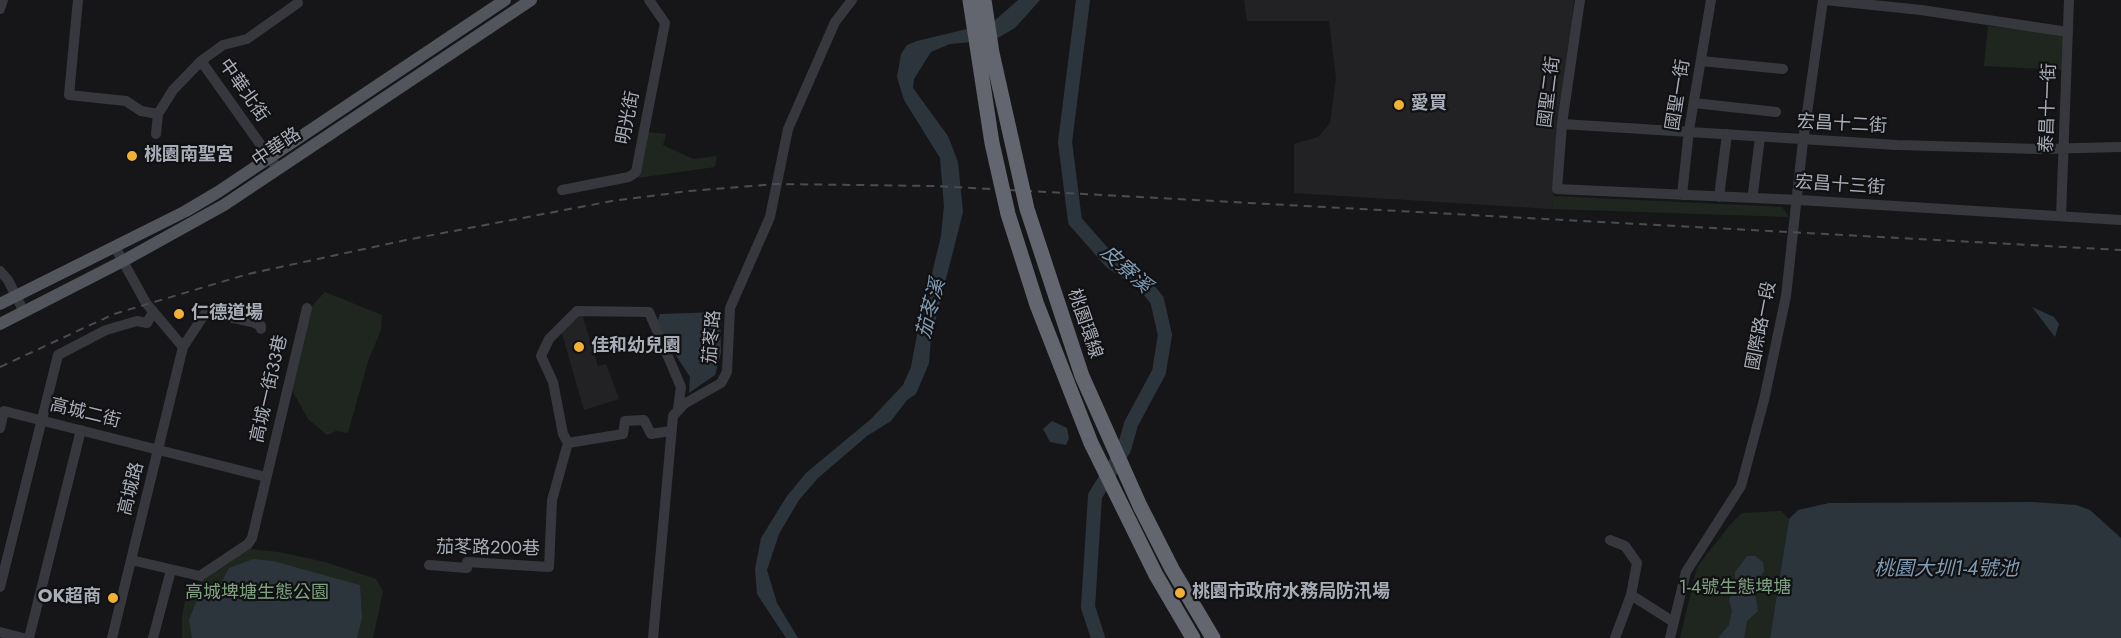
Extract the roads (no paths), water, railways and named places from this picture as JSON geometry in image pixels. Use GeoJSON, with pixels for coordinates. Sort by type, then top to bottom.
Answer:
{"type":"FeatureCollection","features":[{"type":"Feature","properties":{"kind":"highway","name":"桃園環線"},"geometry":{"type":"LineString","coordinates":[[970,0],[992,143],[1008,214],[1037,305],[1091,443],[1156,575],[1193,638]]}},
{"type":"Feature","properties":{"kind":"highway","name":"桃園環線"},"geometry":{"type":"LineString","coordinates":[[984,0],[992,53],[1027,210],[1075,357],[1107,435],[1140,506],[1172,569],[1214,638]]}},
{"type":"Feature","properties":{"kind":"main road","name":"中華路"},"geometry":{"type":"LineString","coordinates":[[0,304],[186,211],[505,0]]}},
{"type":"Feature","properties":{"kind":"main road","name":"中華路"},"geometry":{"type":"LineString","coordinates":[[0,324],[123,261],[224,205],[531,0]]}},
{"type":"Feature","properties":{"kind":"street"},"geometry":{"type":"LineString","coordinates":[[0,9],[3,0]]}},
{"type":"Feature","properties":{"kind":"street"},"geometry":{"type":"LineString","coordinates":[[78,0],[69,95],[126,101],[141,111],[158,114]]}},
{"type":"Feature","properties":{"kind":"street","name":"明光街"},"geometry":{"type":"LineString","coordinates":[[562,190],[628,177],[636,172],[665,23],[649,0]]}},
{"type":"Feature","properties":{"kind":"street","name":"茄苳路"},"geometry":{"type":"LineString","coordinates":[[678,409],[721,383],[728,372],[730,308],[770,217],[788,129],[835,22],[852,0]]}},
{"type":"Feature","properties":{"kind":"street","name":"國聖二街"},"geometry":{"type":"LineString","coordinates":[[1557,189],[1562,124],[1580,0]]}},
{"type":"Feature","properties":{"kind":"street","name":"國聖一街"},"geometry":{"type":"LineString","coordinates":[[1682,195],[1689,130],[1711,0]]}},
{"type":"Feature","properties":{"kind":"street"},"geometry":{"type":"LineString","coordinates":[[1824,0],[1921,10],[2068,32]]}},
{"type":"Feature","properties":{"kind":"street","name":"國際路一段"},"geometry":{"type":"LineString","coordinates":[[1670,638],[1672,621],[1689,566],[1731,505],[1750,459],[1779,334],[1799,200],[1803,141],[1824,0]]}},
{"type":"Feature","properties":{"kind":"street","name":"泰昌十一街"},"geometry":{"type":"LineString","coordinates":[[2061,216],[2069,0]]}},
{"type":"Feature","properties":{"kind":"street"},"geometry":{"type":"LineString","coordinates":[[156,134],[158,114],[172,90],[201,61],[223,45],[247,39],[298,3]]}},
{"type":"Feature","properties":{"kind":"street"},"geometry":{"type":"LineString","coordinates":[[1701,60],[1783,69]]}},
{"type":"Feature","properties":{"kind":"street","name":"中華北街"},"geometry":{"type":"LineString","coordinates":[[201,61],[278,170]]}},
{"type":"Feature","properties":{"kind":"street"},"geometry":{"type":"LineString","coordinates":[[1694,103],[1776,112]]}},
{"type":"Feature","properties":{"kind":"street","name":"宏昌十二街"},"geometry":{"type":"LineString","coordinates":[[1562,124],[1689,130],[1803,141],[2064,148],[2121,147]]}},
{"type":"Feature","properties":{"kind":"street"},"geometry":{"type":"LineString","coordinates":[[1719,196],[1727,134]]}},
{"type":"Feature","properties":{"kind":"street"},"geometry":{"type":"LineString","coordinates":[[1753,193],[1760,137]]}},
{"type":"Feature","properties":{"kind":"street","name":"宏昌十三街"},"geometry":{"type":"LineString","coordinates":[[1557,189],[1799,200],[2121,220]]}},
{"type":"Feature","properties":{"kind":"street"},"geometry":{"type":"LineString","coordinates":[[115,247],[153,312],[183,347]]}},
{"type":"Feature","properties":{"kind":"street"},"geometry":{"type":"LineString","coordinates":[[0,271],[8,280],[24,312]]}},
{"type":"Feature","properties":{"kind":"street","name":"高城一街33巷"},"geometry":{"type":"LineString","coordinates":[[171,570],[200,576],[248,544],[252,538],[307,308]]}},
{"type":"Feature","properties":{"kind":"street"},"geometry":{"type":"LineString","coordinates":[[652,638],[670,431],[678,409],[681,387],[649,312],[577,311],[549,339],[541,356],[553,382],[563,434],[568,443],[623,434],[625,421],[644,420],[651,435],[670,431]]}},
{"type":"Feature","properties":{"kind":"street"},"geometry":{"type":"LineString","coordinates":[[0,587],[58,355],[106,330],[137,321],[147,323],[153,312]]}},
{"type":"Feature","properties":{"kind":"street","name":"高城路"},"geometry":{"type":"LineString","coordinates":[[112,638],[183,347],[206,312],[252,322],[261,326],[261,329]]}},
{"type":"Feature","properties":{"kind":"street","name":"高城二街"},"geometry":{"type":"LineString","coordinates":[[0,428],[4,411],[266,477]]}},
{"type":"Feature","properties":{"kind":"street"},"geometry":{"type":"LineString","coordinates":[[29,638],[81,430]]}},
{"type":"Feature","properties":{"kind":"street","name":"茄苳路200巷"},"geometry":{"type":"LineString","coordinates":[[429,565],[467,568],[467,562],[549,567],[552,500],[568,443]]}},
{"type":"Feature","properties":{"kind":"street"},"geometry":{"type":"LineString","coordinates":[[1610,540],[1625,546],[1637,563],[1631,595],[1615,638]]}},
{"type":"Feature","properties":{"kind":"street"},"geometry":{"type":"LineString","coordinates":[[131,560],[171,570],[153,638]]}},
{"type":"Feature","properties":{"kind":"street"},"geometry":{"type":"LineString","coordinates":[[1631,595],[1672,621]]}},
{"type":"Feature","properties":{"kind":"street"},"geometry":{"type":"LineString","coordinates":[[0,632],[23,638]]}},
{"type":"Feature","properties":{"kind":"water","name":"茄苳溪"},"geometry":{"type":"Polygon","coordinates":[[[1018,0],[1040,0],[1015,28],[994,40],[950,44],[931,52],[914,79],[913,88],[948,136],[958,162],[963,212],[931,338],[929,363],[916,394],[907,400],[891,421],[867,436],[818,478],[799,500],[779,534],[767,570],[777,603],[798,638],[786,638],[757,594],[755,569],[761,538],[787,496],[806,473],[871,419],[903,385],[911,367],[941,236],[944,206],[940,158],[904,100],[897,77],[901,54],[907,45],[917,41],[992,23],[1018,0]]]}},
{"type":"Feature","properties":{"kind":"water"},"geometry":{"type":"Polygon","coordinates":[[[2032,307],[2054,317],[2059,324],[2055,337],[2032,307]]]}},
{"type":"Feature","properties":{"kind":"water"},"geometry":{"type":"Polygon","coordinates":[[[720,312],[721,352],[715,375],[689,393],[690,377],[656,325],[660,314],[720,312]]]}},
{"type":"Feature","properties":{"kind":"water"},"geometry":{"type":"Polygon","coordinates":[[[1052,421],[1067,428],[1069,438],[1066,445],[1050,442],[1043,429],[1052,421]]]}},
{"type":"Feature","properties":{"kind":"water","name":"桃園大圳1-4號池"},"geometry":{"type":"Polygon","coordinates":[[[2033,502],[2076,505],[2090,510],[2121,538],[2121,638],[1770,638],[1789,519],[1798,510],[1829,503],[2033,502]]]}},
{"type":"Feature","properties":{"kind":"water"},"geometry":{"type":"Polygon","coordinates":[[[1747,556],[1755,556],[1763,562],[1764,571],[1754,587],[1758,611],[1747,621],[1744,638],[1718,638],[1729,625],[1732,611],[1729,599],[1735,591],[1735,572],[1747,556]]]}},
{"type":"Feature","properties":{"kind":"water","name":"高城埤塘生態公園"},"geometry":{"type":"Polygon","coordinates":[[[253,559],[273,561],[360,585],[362,618],[357,638],[192,638],[189,620],[196,602],[221,583],[229,568],[253,559]]]}},
{"type":"Feature","properties":{"kind":"waterway","name":"皮寮溪"},"geometry":{"type":"LineString","coordinates":[[1083,0],[1065,142],[1075,221],[1111,262],[1143,283],[1157,300],[1165,335],[1159,372],[1131,424],[1124,449],[1095,496],[1088,607],[1098,638]]}},
{"type":"Feature","properties":{"kind":"railway"},"geometry":{"type":"LineString","coordinates":[[0,367],[114,314],[248,274],[406,240],[612,201],[689,191],[776,184],[935,186],[2121,250]]}},
{"type":"Feature","properties":{"kind":"place","name":"愛買"},"geometry":{"type":"Point","coordinates":[1399,105]}},
{"type":"Feature","properties":{"kind":"place","name":"桃園南聖宮"},"geometry":{"type":"Point","coordinates":[132,156]}},
{"type":"Feature","properties":{"kind":"place","name":"仁德道場"},"geometry":{"type":"Point","coordinates":[179,314]}},
{"type":"Feature","properties":{"kind":"place","name":"佳和幼兒園"},"geometry":{"type":"Point","coordinates":[579,347]}},
{"type":"Feature","properties":{"kind":"place","name":"桃園市政府水務局防汛場"},"geometry":{"type":"Point","coordinates":[1180,593]}},
{"type":"Feature","properties":{"kind":"place","name":"OK超商"},"geometry":{"type":"Point","coordinates":[113,598]}},
{"type":"Feature","properties":{"kind":"park label","name":"1-4號生態埤塘"},"geometry":{"type":"Point","coordinates":[1735,589]}}]}
